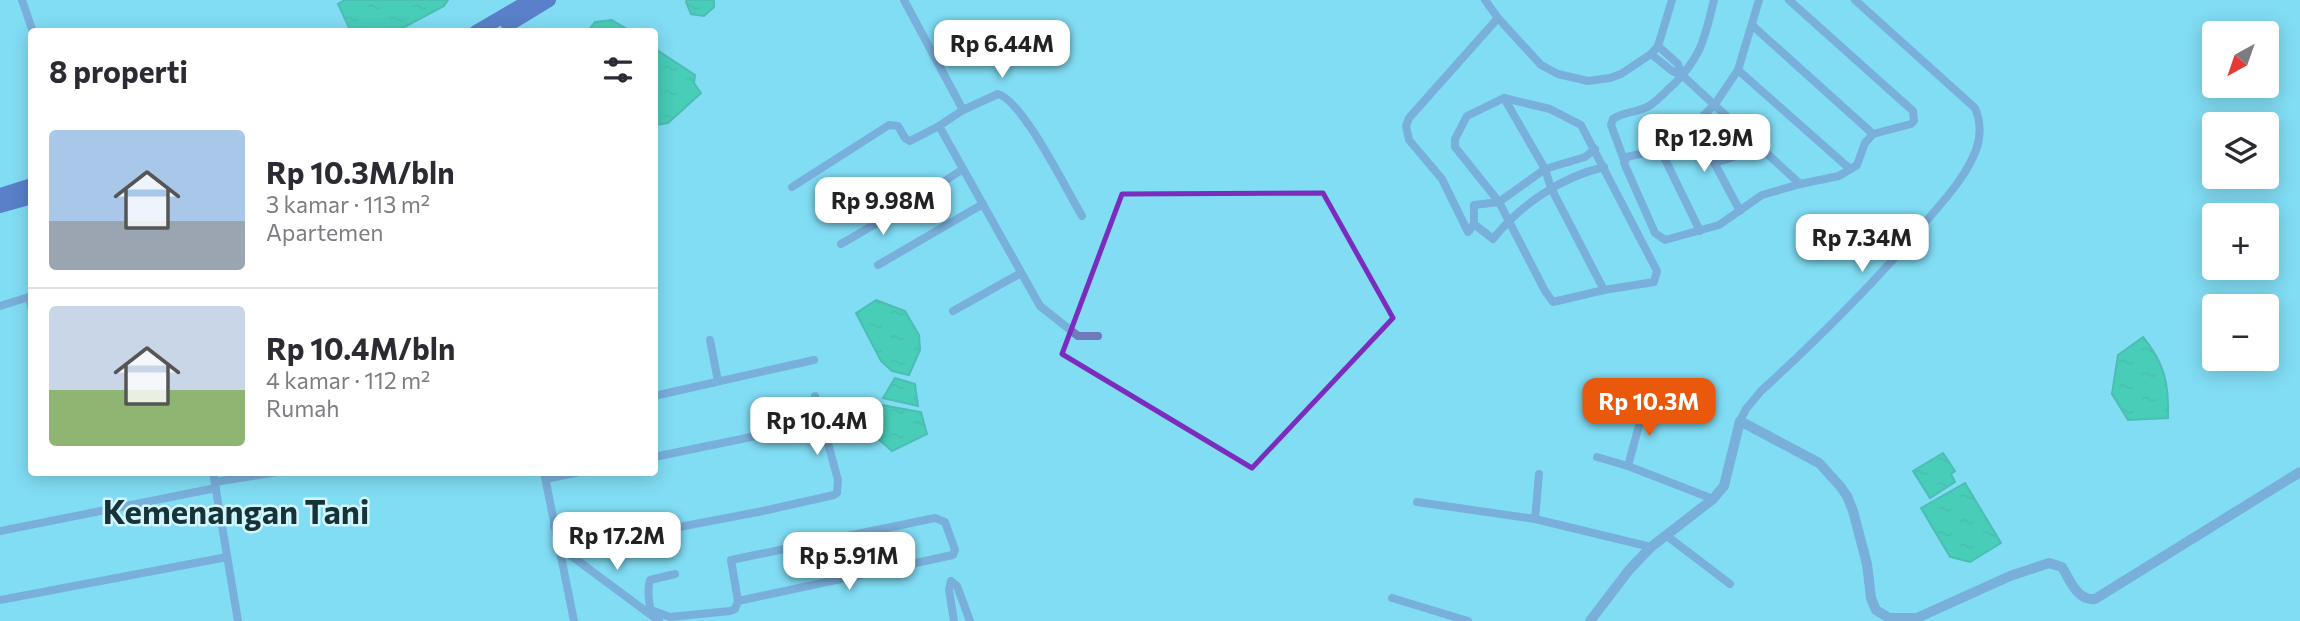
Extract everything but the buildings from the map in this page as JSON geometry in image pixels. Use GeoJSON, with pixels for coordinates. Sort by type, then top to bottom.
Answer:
{"type":"FeatureCollection","features":[{"type":"Feature","properties":{"kind":"highway"},"geometry":{"type":"LineString","coordinates":[[485,28],[531,0]]}},
{"type":"Feature","properties":{"kind":"highway"},"geometry":{"type":"LineString","coordinates":[[504,28],[549,0]]}},
{"type":"Feature","properties":{"kind":"highway"},"geometry":{"type":"LineString","coordinates":[[0,195],[28,186]]}},
{"type":"Feature","properties":{"kind":"highway"},"geometry":{"type":"LineString","coordinates":[[0,206],[28,198]]}},
{"type":"Feature","properties":{"kind":"street"},"geometry":{"type":"LineString","coordinates":[[22,0],[32,28]]}},
{"type":"Feature","properties":{"kind":"street"},"geometry":{"type":"LineString","coordinates":[[904,0],[963,110]]}},
{"type":"Feature","properties":{"kind":"street"},"geometry":{"type":"LineString","coordinates":[[1485,0],[1541,65],[1558,74],[1588,81],[1610,78],[1651,54],[1658,46],[1672,0]]}},
{"type":"Feature","properties":{"kind":"street"},"geometry":{"type":"LineString","coordinates":[[1714,0],[1695,61],[1653,104],[1643,110],[1619,114],[1611,125],[1624,163],[1655,233],[1665,240],[1719,225],[1762,195],[1839,176],[1857,165],[1865,144],[1873,134],[1911,124],[1915,117],[1913,111],[1789,0]]}},
{"type":"Feature","properties":{"kind":"street"},"geometry":{"type":"LineString","coordinates":[[1624,160],[1626,157],[1660,149],[1694,125],[1715,104],[1738,70],[1759,0]]}},
{"type":"Feature","properties":{"kind":"street"},"geometry":{"type":"LineString","coordinates":[[1590,621],[1616,585],[1651,548],[1713,499],[1724,486],[1740,421],[1746,409],[1889,265],[1957,184],[1979,142],[1980,124],[1975,108],[1855,0]]}},
{"type":"Feature","properties":{"kind":"street"},"geometry":{"type":"LineString","coordinates":[[1498,18],[1409,118],[1406,126],[1409,140],[1442,179],[1468,232],[1474,224],[1474,205],[1499,202],[1545,169],[1584,157],[1595,149]]}},
{"type":"Feature","properties":{"kind":"street"},"geometry":{"type":"LineString","coordinates":[[1753,26],[1873,134]]}},
{"type":"Feature","properties":{"kind":"street"},"geometry":{"type":"LineString","coordinates":[[1658,46],[1678,64],[1682,75]]}},
{"type":"Feature","properties":{"kind":"street"},"geometry":{"type":"LineString","coordinates":[[1651,54],[1672,71],[1682,75],[1800,184]]}},
{"type":"Feature","properties":{"kind":"street"},"geometry":{"type":"LineString","coordinates":[[1738,70],[1850,169]]}},
{"type":"Feature","properties":{"kind":"street"},"geometry":{"type":"LineString","coordinates":[[792,187],[889,125],[900,128],[909,141],[963,110],[998,94],[1006,96],[1034,134],[1082,216]]}},
{"type":"Feature","properties":{"kind":"street"},"geometry":{"type":"LineString","coordinates":[[1504,98],[1545,169],[1551,188],[1604,290]]}},
{"type":"Feature","properties":{"kind":"street"},"geometry":{"type":"LineString","coordinates":[[1504,98],[1550,109],[1581,125],[1657,271],[1654,282],[1553,302],[1499,202],[1455,147],[1455,139],[1467,116],[1504,98]]}},
{"type":"Feature","properties":{"kind":"street"},"geometry":{"type":"LineString","coordinates":[[1694,125],[1740,211]]}},
{"type":"Feature","properties":{"kind":"street"},"geometry":{"type":"LineString","coordinates":[[939,126],[1040,306],[1078,336],[1098,336]]}},
{"type":"Feature","properties":{"kind":"street"},"geometry":{"type":"LineString","coordinates":[[1715,163],[1762,148]]}},
{"type":"Feature","properties":{"kind":"street"},"geometry":{"type":"LineString","coordinates":[[1660,149],[1700,231]]}},
{"type":"Feature","properties":{"kind":"street"},"geometry":{"type":"LineString","coordinates":[[1474,224],[1493,239],[1507,221],[1551,188],[1604,167]]}},
{"type":"Feature","properties":{"kind":"street"},"geometry":{"type":"LineString","coordinates":[[841,244],[963,169]]}},
{"type":"Feature","properties":{"kind":"street"},"geometry":{"type":"LineString","coordinates":[[878,265],[983,204]]}},
{"type":"Feature","properties":{"kind":"street"},"geometry":{"type":"LineString","coordinates":[[953,311],[1021,273]]}},
{"type":"Feature","properties":{"kind":"street"},"geometry":{"type":"LineString","coordinates":[[0,306],[28,297]]}},
{"type":"Feature","properties":{"kind":"street"},"geometry":{"type":"LineString","coordinates":[[710,340],[718,381]]}},
{"type":"Feature","properties":{"kind":"street"},"geometry":{"type":"LineString","coordinates":[[658,395],[814,360]]}},
{"type":"Feature","properties":{"kind":"street"},"geometry":{"type":"LineString","coordinates":[[554,526],[594,539],[611,540],[834,495],[837,493],[838,480],[815,396]]}},
{"type":"Feature","properties":{"kind":"street"},"geometry":{"type":"LineString","coordinates":[[1628,467],[1644,403]]}},
{"type":"Feature","properties":{"kind":"street"},"geometry":{"type":"LineString","coordinates":[[1740,421],[1819,463],[1840,486],[1853,510],[1867,564],[1871,598],[1876,610],[1889,618],[1917,618],[2010,576],[2049,564],[2062,567],[2080,595],[2088,600],[2095,599],[2300,472]]}},
{"type":"Feature","properties":{"kind":"street"},"geometry":{"type":"LineString","coordinates":[[658,456],[824,422]]}},
{"type":"Feature","properties":{"kind":"street"},"geometry":{"type":"LineString","coordinates":[[1597,457],[1713,499]]}},
{"type":"Feature","properties":{"kind":"street"},"geometry":{"type":"LineString","coordinates":[[1535,519],[1539,474]]}},
{"type":"Feature","properties":{"kind":"street"},"geometry":{"type":"LineString","coordinates":[[0,531],[214,481],[250,476]]}},
{"type":"Feature","properties":{"kind":"street"},"geometry":{"type":"LineString","coordinates":[[545,476],[574,621]]}},
{"type":"Feature","properties":{"kind":"street"},"geometry":{"type":"LineString","coordinates":[[214,481],[238,621]]}},
{"type":"Feature","properties":{"kind":"street"},"geometry":{"type":"LineString","coordinates":[[1417,502],[1535,519],[1651,548]]}},
{"type":"Feature","properties":{"kind":"street"},"geometry":{"type":"LineString","coordinates":[[558,546],[654,617],[684,617],[735,609],[738,601],[731,560],[935,518],[945,522],[955,550],[953,555],[738,601]]}},
{"type":"Feature","properties":{"kind":"street"},"geometry":{"type":"LineString","coordinates":[[1667,536],[1730,584]]}},
{"type":"Feature","properties":{"kind":"street"},"geometry":{"type":"LineString","coordinates":[[0,600],[228,556]]}},
{"type":"Feature","properties":{"kind":"street"},"geometry":{"type":"LineString","coordinates":[[654,617],[648,583],[650,580],[675,574]]}},
{"type":"Feature","properties":{"kind":"street"},"geometry":{"type":"LineString","coordinates":[[954,621],[949,590],[951,581],[957,586],[971,621]]}},
{"type":"Feature","properties":{"kind":"street"},"geometry":{"type":"LineString","coordinates":[[1392,598],[1468,621]]}},
{"type":"Feature","properties":{"kind":"highlighted area"},"geometry":{"type":"Polygon","coordinates":[[[1323,193],[1393,318],[1252,468],[1062,354],[1122,194],[1323,193]]]}},
{"type":"Feature","properties":{"kind":"water"},"geometry":{"type":"Polygon","coordinates":[[[345,0],[448,0],[444,6],[403,28],[349,28],[338,4],[345,0]]]}},
{"type":"Feature","properties":{"kind":"water"},"geometry":{"type":"Polygon","coordinates":[[[687,0],[714,0],[714,7],[704,16],[691,14],[687,0]]]}},
{"type":"Feature","properties":{"kind":"water"},"geometry":{"type":"Polygon","coordinates":[[[612,20],[625,28],[590,28],[595,22],[612,20]]]}},
{"type":"Feature","properties":{"kind":"water"},"geometry":{"type":"Polygon","coordinates":[[[658,51],[695,75],[694,83],[701,93],[668,123],[658,125],[658,51]]]}},
{"type":"Feature","properties":{"kind":"water"},"geometry":{"type":"Polygon","coordinates":[[[876,300],[905,311],[919,335],[920,350],[909,375],[892,371],[881,361],[856,313],[876,300]]]}},
{"type":"Feature","properties":{"kind":"water"},"geometry":{"type":"Polygon","coordinates":[[[2143,337],[2156,356],[2164,375],[2168,395],[2168,418],[2128,420],[2112,394],[2118,355],[2143,337]]]}},
{"type":"Feature","properties":{"kind":"water"},"geometry":{"type":"Polygon","coordinates":[[[895,378],[915,384],[918,406],[883,398],[895,378]]]}},
{"type":"Feature","properties":{"kind":"water"},"geometry":{"type":"Polygon","coordinates":[[[876,404],[921,412],[927,434],[892,451],[861,424],[876,404]]]}},
{"type":"Feature","properties":{"kind":"water"},"geometry":{"type":"Polygon","coordinates":[[[1943,453],[1955,471],[1951,474],[1955,482],[1930,498],[1913,471],[1943,453]]]}},
{"type":"Feature","properties":{"kind":"water"},"geometry":{"type":"Polygon","coordinates":[[[1965,483],[2001,543],[1970,562],[1950,557],[1921,508],[1965,483]]]}},
{"type":"Feature","properties":{"kind":"district","name":"Kemenangan Tani"},"geometry":{"type":"Point","coordinates":[236,510]}}]}
